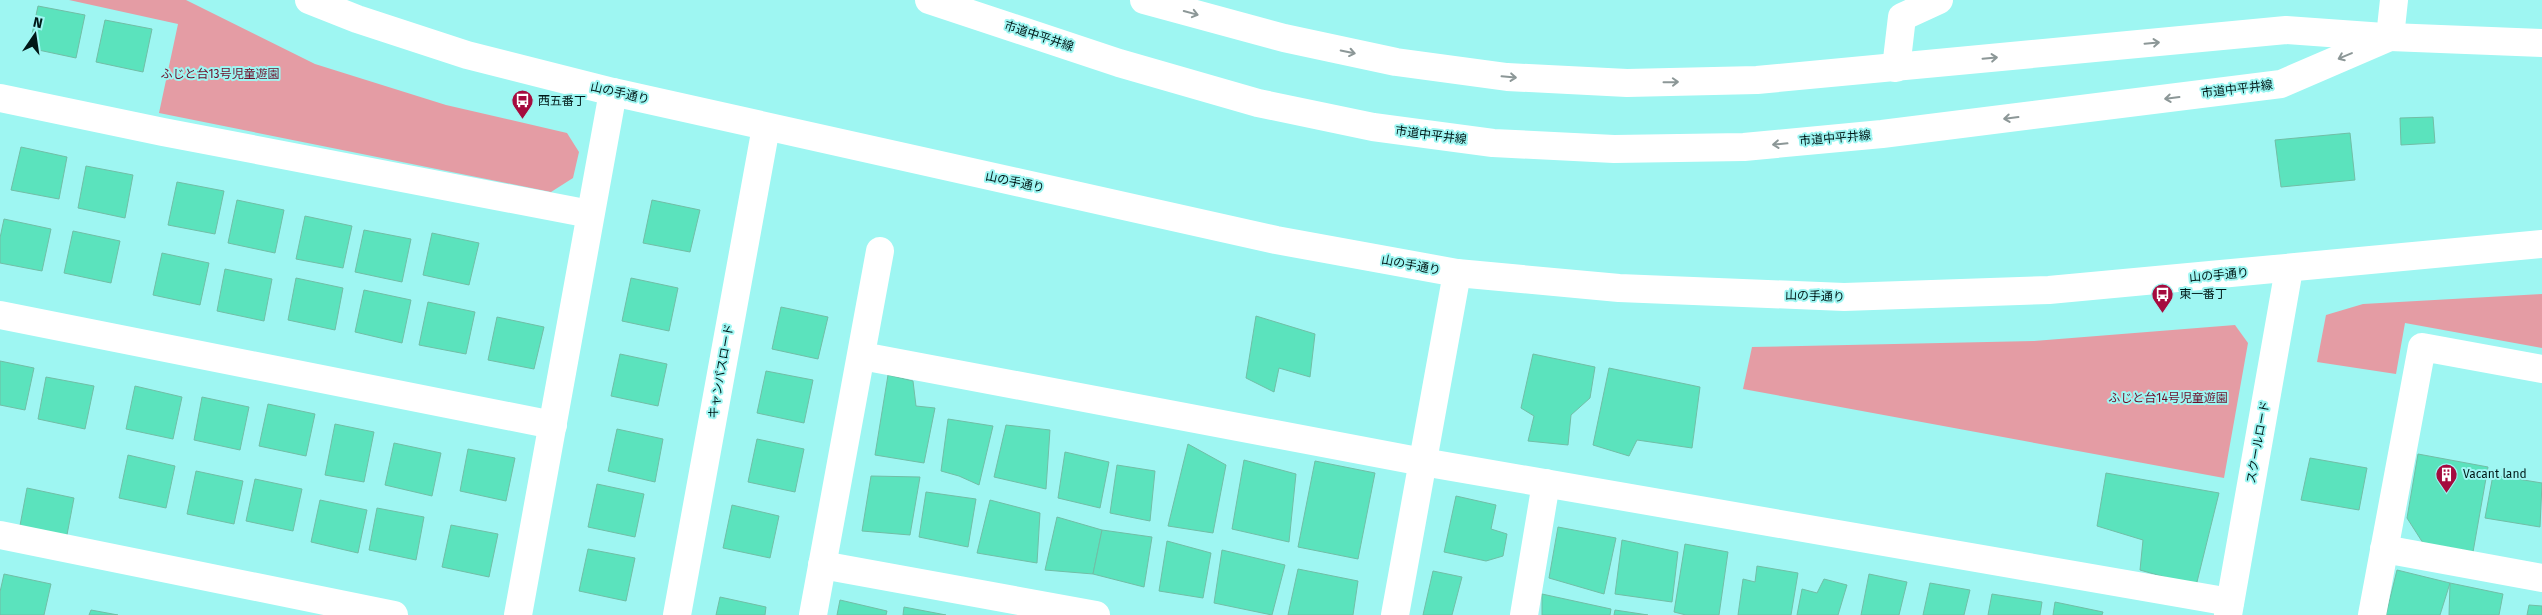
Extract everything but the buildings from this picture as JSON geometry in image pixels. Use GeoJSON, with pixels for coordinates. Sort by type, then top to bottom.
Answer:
{"type":"FeatureCollection","features":[{"type":"Feature","properties":{"kind":"main road","name":"山の手通り"},"geometry":{"type":"LineString","coordinates":[[309,0],[356,19],[467,55],[613,92],[1276,240],[1457,273],[1619,288],[1844,297],[2049,290],[2542,244]]}},
{"type":"Feature","properties":{"kind":"main road","name":"市道中平井線"},"geometry":{"type":"LineString","coordinates":[[930,0],[1119,62],[1258,103],[1373,127],[1484,142],[1614,150],[1744,147],[1872,135],[2281,84],[2390,37]]}},
{"type":"Feature","properties":{"kind":"main road"},"geometry":{"type":"LineString","coordinates":[[1144,0],[1284,38],[1396,62],[1507,77],[1627,83],[1757,80],[2286,30],[2390,37],[2542,43]]}},
{"type":"Feature","properties":{"kind":"main road"},"geometry":{"type":"LineString","coordinates":[[1896,68],[1902,17],[1939,0]]}},
{"type":"Feature","properties":{"kind":"main road"},"geometry":{"type":"LineString","coordinates":[[2390,37],[2394,0]]}},
{"type":"Feature","properties":{"kind":"main road"},"geometry":{"type":"LineString","coordinates":[[518,615],[613,92]]}},
{"type":"Feature","properties":{"kind":"main road"},"geometry":{"type":"LineString","coordinates":[[0,98],[163,132],[590,214]]}},
{"type":"Feature","properties":{"kind":"main road","name":"キャンパスロード"},"geometry":{"type":"LineString","coordinates":[[677,615],[766,127]]}},
{"type":"Feature","properties":{"kind":"main road"},"geometry":{"type":"LineString","coordinates":[[813,615],[880,251]]}},
{"type":"Feature","properties":{"kind":"main road","name":"スクールロード"},"geometry":{"type":"LineString","coordinates":[[2229,608],[2288,268]]}},
{"type":"Feature","properties":{"kind":"main road"},"geometry":{"type":"LineString","coordinates":[[1395,615],[1457,273]]}},
{"type":"Feature","properties":{"kind":"main road"},"geometry":{"type":"LineString","coordinates":[[0,315],[553,425]]}},
{"type":"Feature","properties":{"kind":"main road"},"geometry":{"type":"LineString","coordinates":[[2372,615],[2422,347],[2542,369]]}},
{"type":"Feature","properties":{"kind":"main road"},"geometry":{"type":"LineString","coordinates":[[862,356],[1423,462],[2229,608]]}},
{"type":"Feature","properties":{"kind":"main road"},"geometry":{"type":"LineString","coordinates":[[1524,615],[1546,483]]}},
{"type":"Feature","properties":{"kind":"main road"},"geometry":{"type":"LineString","coordinates":[[0,535],[394,615]]}},
{"type":"Feature","properties":{"kind":"main road"},"geometry":{"type":"LineString","coordinates":[[2384,549],[2542,578]]}},
{"type":"Feature","properties":{"kind":"main road"},"geometry":{"type":"LineString","coordinates":[[822,565],[1096,615]]}},
{"type":"Feature","properties":{"kind":"green space","name":"ふじと台13号児童遊園"},"geometry":{"type":"Polygon","coordinates":[[[69,0],[186,0],[315,64],[446,105],[567,133],[579,152],[573,178],[551,192],[159,113],[178,24],[69,0]]]}},
{"type":"Feature","properties":{"kind":"green space"},"geometry":{"type":"Polygon","coordinates":[[[2542,294],[2542,348],[2405,323],[2396,374],[2317,362],[2326,315],[2363,304],[2542,294]]]}},
{"type":"Feature","properties":{"kind":"green space","name":"ふじと台14号児童遊園"},"geometry":{"type":"Polygon","coordinates":[[[2235,325],[2248,343],[2224,478],[1743,389],[1752,347],[2034,341],[2235,325]]]}},
{"type":"Feature","properties":{"kind":"place","name":"西五番丁"},"geometry":{"type":"Point","coordinates":[522,120]}},
{"type":"Feature","properties":{"kind":"place","name":"東一番丁"},"geometry":{"type":"Point","coordinates":[2163,313]}},
{"type":"Feature","properties":{"kind":"place","name":"Vacant land"},"geometry":{"type":"Point","coordinates":[2447,493]}}]}
